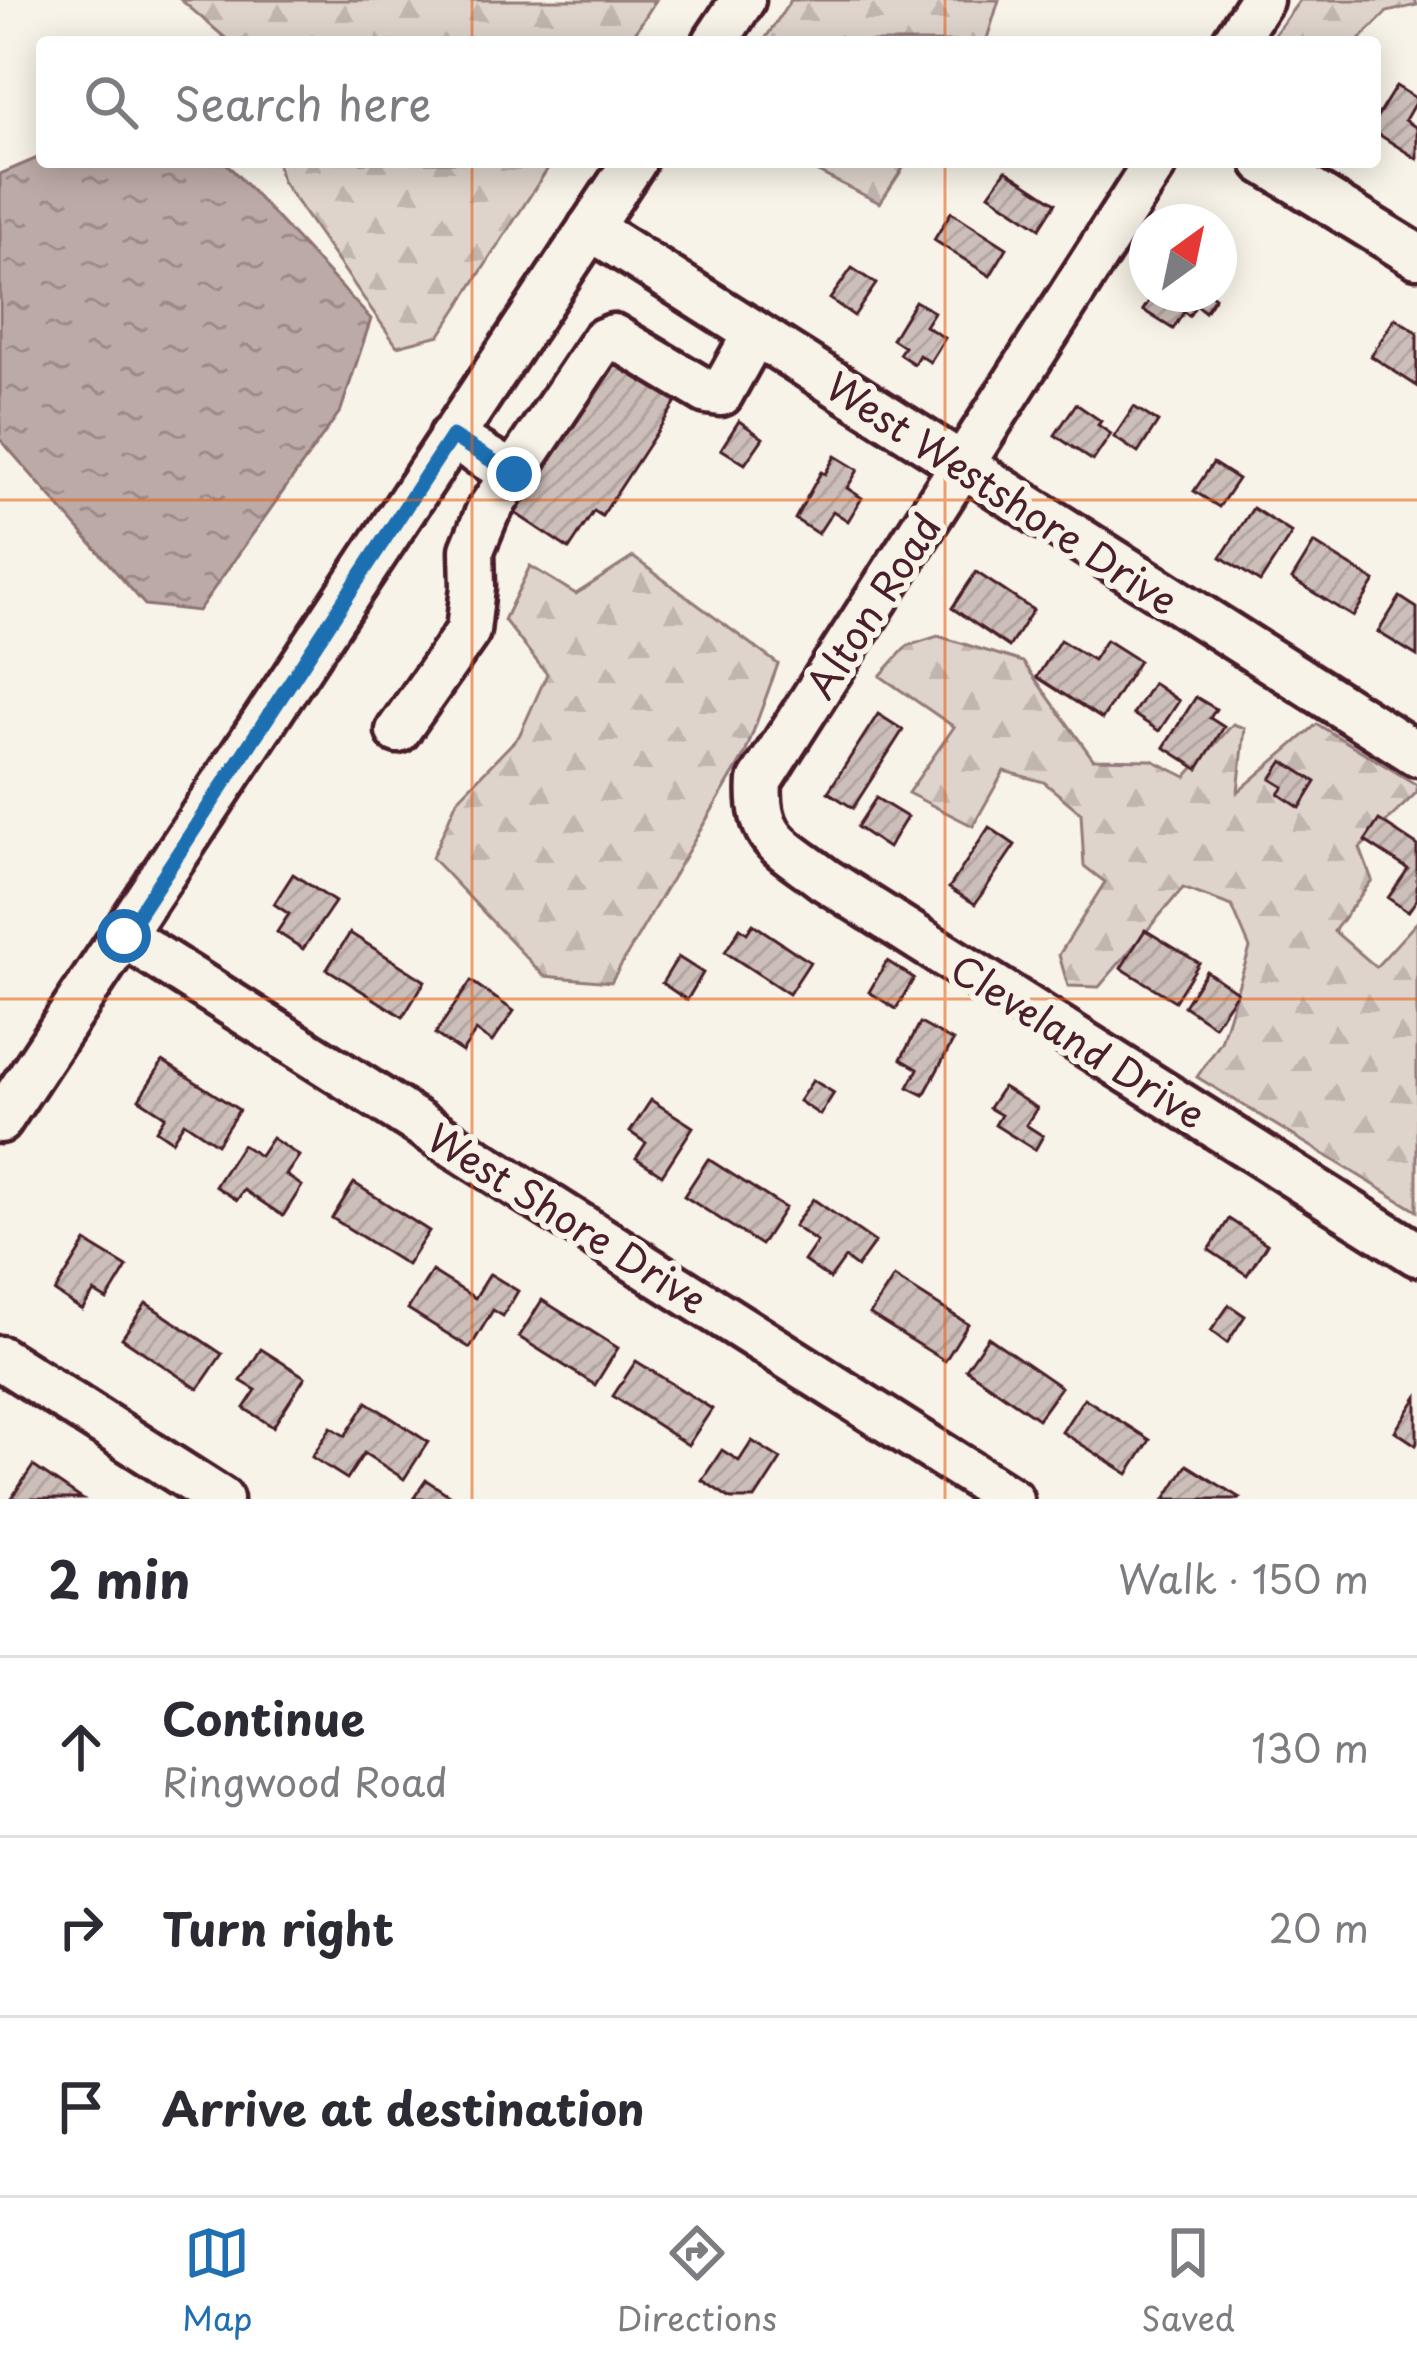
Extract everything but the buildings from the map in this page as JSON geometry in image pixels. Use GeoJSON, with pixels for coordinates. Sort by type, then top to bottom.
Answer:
{"type":"FeatureCollection","features":[{"type":"Feature","properties":{"kind":"street"},"geometry":{"type":"LineString","coordinates":[[719,36],[743,0]]}},
{"type":"Feature","properties":{"kind":"street"},"geometry":{"type":"LineString","coordinates":[[1238,36],[1261,0]]}},
{"type":"Feature","properties":{"kind":"street"},"geometry":{"type":"LineString","coordinates":[[0,1120],[630,168]]}},
{"type":"Feature","properties":{"kind":"street","name":"Alton Road"},"geometry":{"type":"LineString","coordinates":[[758,811],[760,781],[1152,168]]}},
{"type":"Feature","properties":{"kind":"street"},"geometry":{"type":"LineString","coordinates":[[1274,168],[1417,256]]}},
{"type":"Feature","properties":{"kind":"street","name":"West Westshore Drive"},"geometry":{"type":"LineString","coordinates":[[590,228],[1417,754]]}},
{"type":"Feature","properties":{"kind":"street"},"geometry":{"type":"LineString","coordinates":[[398,731],[468,631],[472,550],[488,511],[603,340],[613,336],[707,392],[722,394],[755,333]]}},
{"type":"Feature","properties":{"kind":"street"},"geometry":{"type":"LineString","coordinates":[[452,436],[514,474]]}},
{"type":"Feature","properties":{"kind":"street","name":"Cleveland Drive"},"geometry":{"type":"LineString","coordinates":[[758,811],[772,840],[824,879],[1417,1254]]}},
{"type":"Feature","properties":{"kind":"street","name":"West Shore Drive"},"geometry":{"type":"LineString","coordinates":[[124,936],[1011,1499]]}},
{"type":"Feature","properties":{"kind":"street"},"geometry":{"type":"LineString","coordinates":[[0,1358],[221,1499]]}},
{"type":"Feature","properties":{"kind":"green space"},"geometry":{"type":"Polygon","coordinates":[[[181,0],[656,0],[633,36],[223,36],[181,0]]]}},
{"type":"Feature","properties":{"kind":"green space"},"geometry":{"type":"Polygon","coordinates":[[[791,0],[999,0],[988,36],[767,36],[791,0]]]}},
{"type":"Feature","properties":{"kind":"green space"},"geometry":{"type":"Polygon","coordinates":[[[1300,0],[1415,0],[1417,5],[1387,12],[1363,36],[1273,36],[1300,0]]]}},
{"type":"Feature","properties":{"kind":"green space"},"geometry":{"type":"Polygon","coordinates":[[[279,168],[548,168],[440,335],[397,346],[282,181],[279,168]]]}},
{"type":"Feature","properties":{"kind":"green space"},"geometry":{"type":"Polygon","coordinates":[[[810,168],[903,168],[880,203],[810,168]]]}},
{"type":"Feature","properties":{"kind":"green space"},"geometry":{"type":"Polygon","coordinates":[[[633,557],[778,664],[745,754],[611,982],[544,976],[432,858],[457,800],[519,736],[547,674],[504,620],[530,566],[576,594],[633,557]]]}},
{"type":"Feature","properties":{"kind":"green space"},"geometry":{"type":"Polygon","coordinates":[[[938,636],[1023,662],[1093,759],[1152,760],[1186,777],[1233,724],[1245,728],[1238,792],[1317,724],[1417,785],[1417,792],[1360,848],[1372,880],[1334,931],[1376,967],[1417,922],[1417,1211],[1197,1077],[1221,1042],[1250,948],[1232,906],[1183,888],[1099,987],[1068,986],[1059,955],[1105,882],[1084,866],[1081,813],[1044,782],[1004,771],[973,826],[908,793],[954,727],[880,676],[907,646],[938,636]]]}},
{"type":"Feature","properties":{"kind":"water"},"geometry":{"type":"Polygon","coordinates":[[[36,159],[36,168],[231,168],[371,319],[341,410],[198,611],[145,605],[0,439],[0,174],[36,159]]]}},
{"type":"Feature","properties":{"kind":"route"},"geometry":{"type":"LineString","coordinates":[[124,936],[452,436],[514,474]]}}]}
